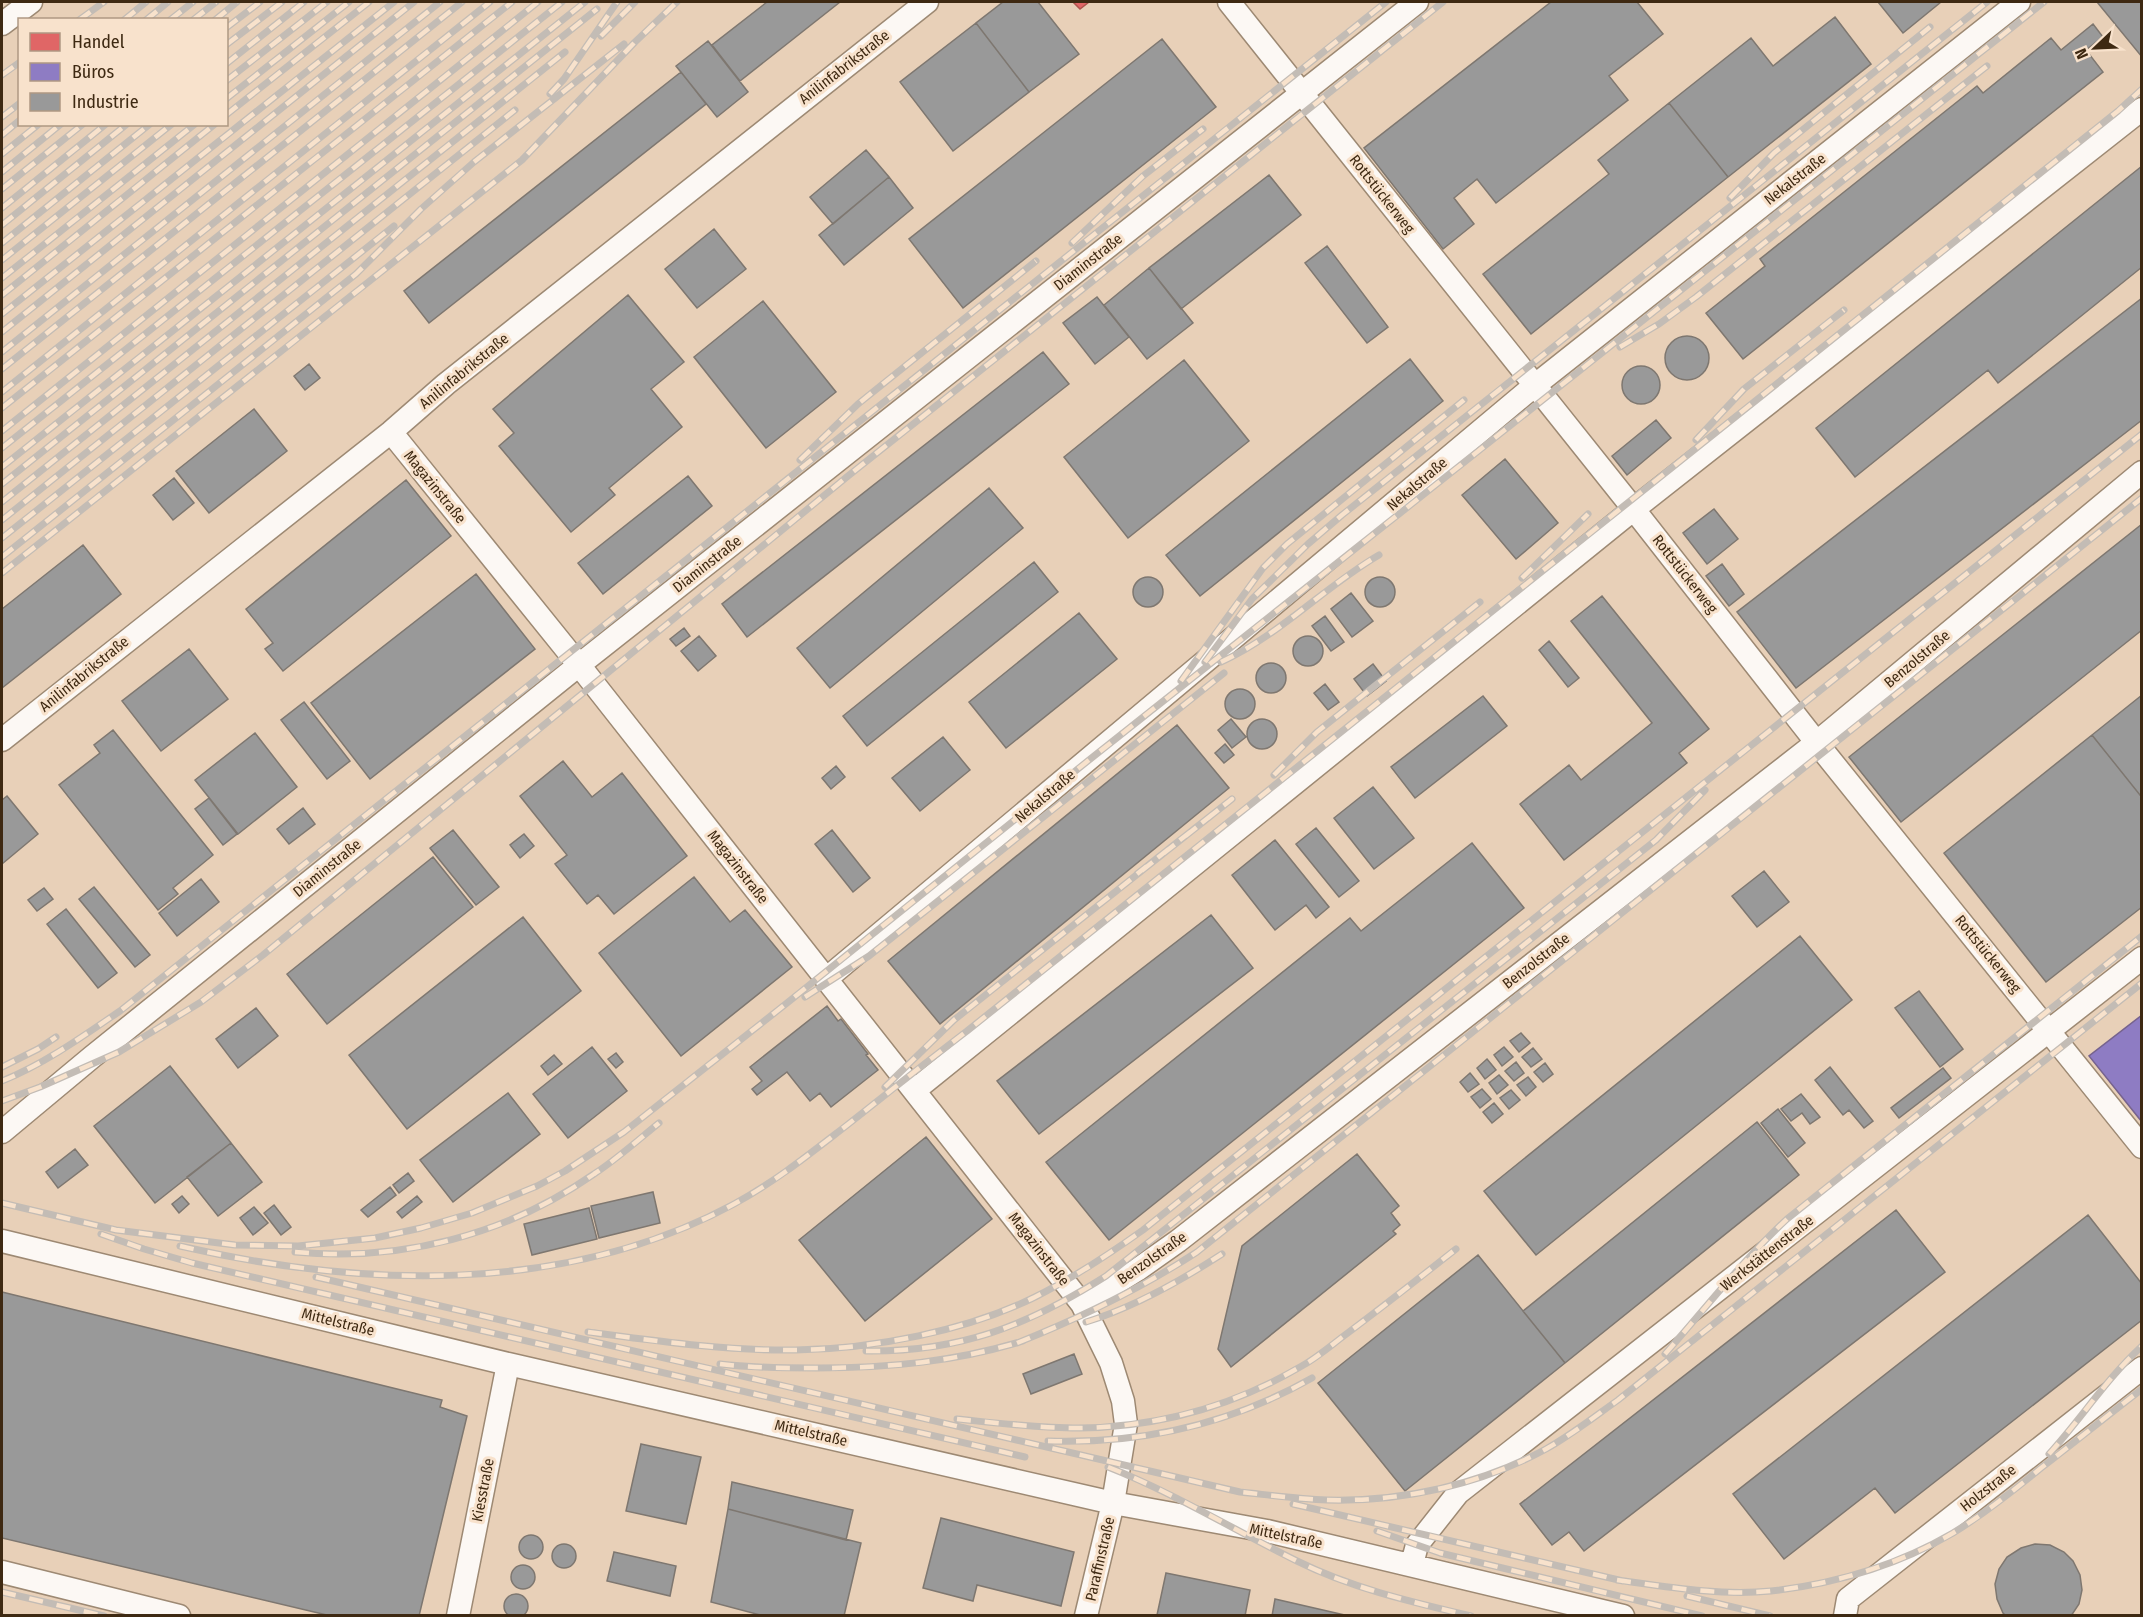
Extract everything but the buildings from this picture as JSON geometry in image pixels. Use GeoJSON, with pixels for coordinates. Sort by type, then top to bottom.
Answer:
{"type":"FeatureCollection","features":[{"type":"Feature","properties":{"kind":"street"},"geometry":{"type":"LineString","coordinates":[[2,24],[31,2]]}},
{"type":"Feature","properties":{"kind":"street","name":"Anilinfabrikstraße"},"geometry":{"type":"LineString","coordinates":[[2,740],[391,432],[465,369],[927,2]]}},
{"type":"Feature","properties":{"kind":"street","name":"Rottstückerweg"},"geometry":{"type":"LineString","coordinates":[[1229,2],[1634,509],[1816,742],[2142,1147]]}},
{"type":"Feature","properties":{"kind":"street","name":"Diaminstraße"},"geometry":{"type":"LineString","coordinates":[[2,1132],[579,665],[1417,2]]}},
{"type":"Feature","properties":{"kind":"street","name":"Nekalstraße"},"geometry":{"type":"LineString","coordinates":[[826,979],[1534,386],[2019,2]]}},
{"type":"Feature","properties":{"kind":"street"},"geometry":{"type":"LineString","coordinates":[[915,1090],[1634,509],[2142,109]]}},
{"type":"Feature","properties":{"kind":"street","name":"Magazinstraße"},"geometry":{"type":"LineString","coordinates":[[391,432],[579,665],[1082,1304]]}},
{"type":"Feature","properties":{"kind":"street","name":"Benzolstraße"},"geometry":{"type":"LineString","coordinates":[[1082,1304],[1178,1241],[1816,742],[2142,472]]}},
{"type":"Feature","properties":{"kind":"street","name":"Werkstättenstraße"},"geometry":{"type":"LineString","coordinates":[[1412,1564],[1417,1545],[1458,1493],[2142,958]]}},
{"type":"Feature","properties":{"kind":"street","name":"Mittelstraße"},"geometry":{"type":"LineString","coordinates":[[2,1241],[508,1364],[1113,1503],[1267,1531],[1623,1616]]}},
{"type":"Feature","properties":{"kind":"street"},"geometry":{"type":"LineString","coordinates":[[1082,1304],[1112,1363],[1123,1401],[1126,1424],[1113,1503]]}},
{"type":"Feature","properties":{"kind":"street","name":"Kiesstraße"},"geometry":{"type":"LineString","coordinates":[[458,1616],[508,1364]]}},
{"type":"Feature","properties":{"kind":"street","name":"Holzstraße"},"geometry":{"type":"LineString","coordinates":[[1845,1616],[1848,1599],[2142,1368]]}},
{"type":"Feature","properties":{"kind":"street","name":"Paraffinstraße"},"geometry":{"type":"LineString","coordinates":[[1086,1616],[1113,1503]]}},
{"type":"Feature","properties":{"kind":"street"},"geometry":{"type":"LineString","coordinates":[[2,1572],[178,1616]]}},
{"type":"Feature","properties":{"kind":"railway"},"geometry":{"type":"LineString","coordinates":[[82,18],[104,2]]}},
{"type":"Feature","properties":{"kind":"railway"},"geometry":{"type":"LineString","coordinates":[[126,18],[146,2]]}},
{"type":"Feature","properties":{"kind":"railway"},"geometry":{"type":"LineString","coordinates":[[148,18],[168,2]]}},
{"type":"Feature","properties":{"kind":"railway"},"geometry":{"type":"LineString","coordinates":[[173,18],[193,2]]}},
{"type":"Feature","properties":{"kind":"railway"},"geometry":{"type":"LineString","coordinates":[[196,18],[216,2]]}},
{"type":"Feature","properties":{"kind":"railway"},"geometry":{"type":"LineString","coordinates":[[217,18],[237,2]]}},
{"type":"Feature","properties":{"kind":"railway"},"geometry":{"type":"LineString","coordinates":[[228,26],[260,2]]}},
{"type":"Feature","properties":{"kind":"railway"},"geometry":{"type":"LineString","coordinates":[[228,43],[282,2]]}},
{"type":"Feature","properties":{"kind":"railway"},"geometry":{"type":"LineString","coordinates":[[228,62],[304,2]]}},
{"type":"Feature","properties":{"kind":"railway"},"geometry":{"type":"LineString","coordinates":[[228,79],[327,2]]}},
{"type":"Feature","properties":{"kind":"railway"},"geometry":{"type":"LineString","coordinates":[[228,97],[349,2]]}},
{"type":"Feature","properties":{"kind":"railway"},"geometry":{"type":"LineString","coordinates":[[228,113],[369,2]]}},
{"type":"Feature","properties":{"kind":"railway"},"geometry":{"type":"LineString","coordinates":[[2,314],[394,2]]}},
{"type":"Feature","properties":{"kind":"railway"},"geometry":{"type":"LineString","coordinates":[[2,332],[414,2]]}},
{"type":"Feature","properties":{"kind":"railway"},"geometry":{"type":"LineString","coordinates":[[2,352],[440,2]]}},
{"type":"Feature","properties":{"kind":"railway"},"geometry":{"type":"LineString","coordinates":[[2,369],[462,2]]}},
{"type":"Feature","properties":{"kind":"railway"},"geometry":{"type":"LineString","coordinates":[[2,392],[490,2]]}},
{"type":"Feature","properties":{"kind":"railway"},"geometry":{"type":"LineString","coordinates":[[2,408],[512,2]]}},
{"type":"Feature","properties":{"kind":"railway"},"geometry":{"type":"LineString","coordinates":[[2,431],[538,2]]}},
{"type":"Feature","properties":{"kind":"railway"},"geometry":{"type":"LineString","coordinates":[[2,448],[562,2]]}},
{"type":"Feature","properties":{"kind":"railway"},"geometry":{"type":"LineString","coordinates":[[2,467],[585,2]]}},
{"type":"Feature","properties":{"kind":"railway"},"geometry":{"type":"LineString","coordinates":[[550,94],[564,79],[617,2]]}},
{"type":"Feature","properties":{"kind":"railway"},"geometry":{"type":"LineString","coordinates":[[601,36],[635,2]]}},
{"type":"Feature","properties":{"kind":"railway"},"geometry":{"type":"LineString","coordinates":[[2,573],[522,160],[635,42],[677,2]]}},
{"type":"Feature","properties":{"kind":"railway"},"geometry":{"type":"LineString","coordinates":[[2,1081],[48,1058],[120,1011],[1386,2]]}},
{"type":"Feature","properties":{"kind":"railway"},"geometry":{"type":"LineString","coordinates":[[2,1101],[119,1052],[201,1002],[263,955],[848,476],[1443,2]]}},
{"type":"Feature","properties":{"kind":"railway"},"geometry":{"type":"LineString","coordinates":[[1205,662],[1252,599],[1308,544],[1342,515],[1987,2]]}},
{"type":"Feature","properties":{"kind":"railway"},"geometry":{"type":"LineString","coordinates":[[2,1203],[116,1230],[235,1245],[298,1246],[375,1238],[421,1228],[472,1213],[537,1186],[565,1171],[624,1132],[2044,2]]}},
{"type":"Feature","properties":{"kind":"railway"},"geometry":{"type":"LineString","coordinates":[[2,484],[597,9]]}},
{"type":"Feature","properties":{"kind":"railway"},"geometry":{"type":"LineString","coordinates":[[1730,198],[1774,153],[1930,27]]}},
{"type":"Feature","properties":{"kind":"railway"},"geometry":{"type":"LineString","coordinates":[[2,557],[356,274],[421,209],[474,162],[624,44]]}},
{"type":"Feature","properties":{"kind":"railway"},"geometry":{"type":"LineString","coordinates":[[2,502],[565,52]]}},
{"type":"Feature","properties":{"kind":"railway"},"geometry":{"type":"LineString","coordinates":[[2,75],[18,63]]}},
{"type":"Feature","properties":{"kind":"railway"},"geometry":{"type":"LineString","coordinates":[[1620,347],[1659,324],[1696,297],[1987,66]]}},
{"type":"Feature","properties":{"kind":"railway"},"geometry":{"type":"LineString","coordinates":[[180,1246],[249,1260],[320,1270],[391,1275],[462,1275],[532,1268],[602,1255],[669,1234],[748,1196],[803,1159],[967,1031],[2118,111],[2142,89]]}},
{"type":"Feature","properties":{"kind":"railway"},"geometry":{"type":"LineString","coordinates":[[2,117],[18,105]]}},
{"type":"Feature","properties":{"kind":"railway"},"geometry":{"type":"LineString","coordinates":[[2,520],[515,110]]}},
{"type":"Feature","properties":{"kind":"railway"},"geometry":{"type":"LineString","coordinates":[[2,135],[18,122]]}},
{"type":"Feature","properties":{"kind":"railway"},"geometry":{"type":"LineString","coordinates":[[2,154],[37,126]]}},
{"type":"Feature","properties":{"kind":"railway"},"geometry":{"type":"LineString","coordinates":[[2,172],[59,126]]}},
{"type":"Feature","properties":{"kind":"railway"},"geometry":{"type":"LineString","coordinates":[[2,189],[81,126]]}},
{"type":"Feature","properties":{"kind":"railway"},"geometry":{"type":"LineString","coordinates":[[2,208],[104,126]]}},
{"type":"Feature","properties":{"kind":"railway"},"geometry":{"type":"LineString","coordinates":[[2,225],[125,126]]}},
{"type":"Feature","properties":{"kind":"railway"},"geometry":{"type":"LineString","coordinates":[[2,243],[148,126]]}},
{"type":"Feature","properties":{"kind":"railway"},"geometry":{"type":"LineString","coordinates":[[2,260],[170,126]]}},
{"type":"Feature","properties":{"kind":"railway"},"geometry":{"type":"LineString","coordinates":[[2,278],[192,126]]}},
{"type":"Feature","properties":{"kind":"railway"},"geometry":{"type":"LineString","coordinates":[[2,295],[213,126]]}},
{"type":"Feature","properties":{"kind":"railway"},"geometry":{"type":"LineString","coordinates":[[1072,243],[1143,176],[1203,129]]}},
{"type":"Feature","properties":{"kind":"railway"},"geometry":{"type":"LineString","coordinates":[[2,538],[394,226]]}},
{"type":"Feature","properties":{"kind":"railway"},"geometry":{"type":"LineString","coordinates":[[800,460],[858,404],[1036,261]]}},
{"type":"Feature","properties":{"kind":"railway"},"geometry":{"type":"LineString","coordinates":[[1696,440],[1744,389],[1844,310]]}},
{"type":"Feature","properties":{"kind":"railway"},"geometry":{"type":"LineString","coordinates":[[1181,681],[1263,568],[1287,544],[1464,400]]}},
{"type":"Feature","properties":{"kind":"railway"},"geometry":{"type":"LineString","coordinates":[[588,1332],[744,1349],[796,1350],[856,1346],[918,1336],[979,1319],[1008,1309],[1063,1282],[1143,1230],[2142,434]]}},
{"type":"Feature","properties":{"kind":"railway"},"geometry":{"type":"LineString","coordinates":[[1017,1343],[1109,1302],[1197,1252],[2142,498]]}},
{"type":"Feature","properties":{"kind":"railway"},"geometry":{"type":"LineString","coordinates":[[1522,578],[1588,514]]}},
{"type":"Feature","properties":{"kind":"railway"},"geometry":{"type":"LineString","coordinates":[[1221,662],[1263,638],[1339,581],[1379,555]]}},
{"type":"Feature","properties":{"kind":"railway"},"geometry":{"type":"LineString","coordinates":[[1274,775],[1317,732],[1480,602]]}},
{"type":"Feature","properties":{"kind":"railway"},"geometry":{"type":"LineString","coordinates":[[805,997],[869,956],[1224,673]]}},
{"type":"Feature","properties":{"kind":"railway"},"geometry":{"type":"LineString","coordinates":[[866,1351],[932,1347],[992,1333],[1048,1309],[1106,1276],[1656,840],[1705,790]]}},
{"type":"Feature","properties":{"kind":"railway"},"geometry":{"type":"LineString","coordinates":[[885,1087],[954,1020],[1232,799],[1137,874]]}},
{"type":"Feature","properties":{"kind":"railway"},"geometry":{"type":"LineString","coordinates":[[1665,1354],[1739,1268],[1787,1219],[2142,936]]}},
{"type":"Feature","properties":{"kind":"railway"},"geometry":{"type":"LineString","coordinates":[[316,1277],[1240,1492],[1327,1500],[1355,1500],[1411,1494],[1440,1489],[1521,1462],[1582,1426],[1618,1400],[2142,983]]}},
{"type":"Feature","properties":{"kind":"railway"},"geometry":{"type":"LineString","coordinates":[[2,1067],[56,1037]]}},
{"type":"Feature","properties":{"kind":"railway"},"geometry":{"type":"LineString","coordinates":[[295,1252],[374,1253],[452,1240],[489,1228],[560,1195],[611,1162],[659,1123]]}},
{"type":"Feature","properties":{"kind":"railway"},"geometry":{"type":"LineString","coordinates":[[101,1234],[192,1263],[1025,1457]]}},
{"type":"Feature","properties":{"kind":"railway"},"geometry":{"type":"LineString","coordinates":[[957,1419],[1048,1427],[1108,1427],[1166,1419],[1221,1403],[1274,1381],[1311,1360],[1456,1249]]}},
{"type":"Feature","properties":{"kind":"railway"},"geometry":{"type":"LineString","coordinates":[[1086,1322],[1121,1309],[1156,1292],[1222,1254]]}},
{"type":"Feature","properties":{"kind":"railway"},"geometry":{"type":"LineString","coordinates":[[720,1364],[792,1368],[895,1365],[946,1359],[1023,1341]]}},
{"type":"Feature","properties":{"kind":"railway"},"geometry":{"type":"LineString","coordinates":[[2049,1454],[2117,1371],[2142,1346]]}},
{"type":"Feature","properties":{"kind":"railway"},"geometry":{"type":"LineString","coordinates":[[1048,1441],[1117,1439],[1184,1428],[1249,1408],[1312,1378]]}},
{"type":"Feature","properties":{"kind":"railway"},"geometry":{"type":"LineString","coordinates":[[1617,1580],[1694,1590],[1771,1591],[1842,1578],[1888,1564],[1932,1544],[1976,1518],[2142,1389]]}},
{"type":"Feature","properties":{"kind":"railway"},"geometry":{"type":"LineString","coordinates":[[1108,1467],[1180,1500],[1318,1571],[1382,1593],[1471,1616]]}},
{"type":"Feature","properties":{"kind":"railway"},"geometry":{"type":"LineString","coordinates":[[1293,1504],[1623,1581]]}},
{"type":"Feature","properties":{"kind":"railway"},"geometry":{"type":"LineString","coordinates":[[1377,1531],[1440,1553],[1702,1616]]}},
{"type":"Feature","properties":{"kind":"railway"},"geometry":{"type":"LineString","coordinates":[[2,1592],[104,1616]]}},
{"type":"Feature","properties":{"kind":"railway"},"geometry":{"type":"LineString","coordinates":[[1687,1596],[1770,1616]]}}]}
